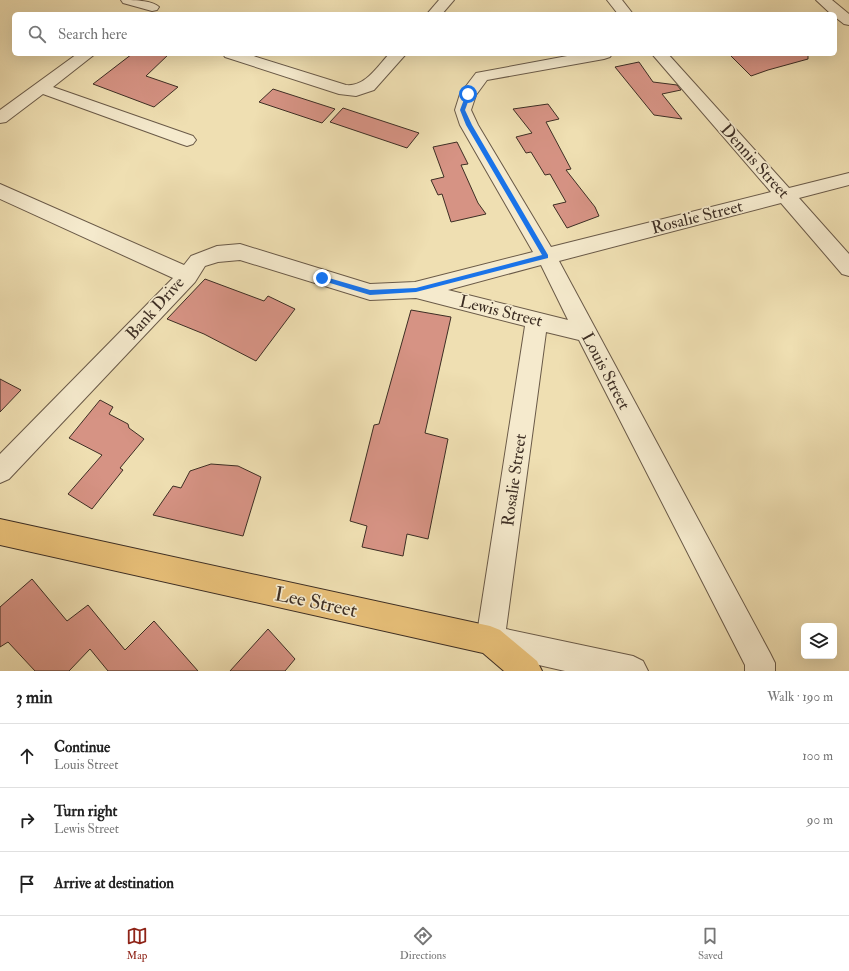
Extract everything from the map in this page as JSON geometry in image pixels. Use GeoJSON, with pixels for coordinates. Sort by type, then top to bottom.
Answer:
{"type":"FeatureCollection","features":[{"type":"Feature","properties":{"kind":"main road","name":"Lee Street"},"geometry":{"type":"LineString","coordinates":[[0,532],[490,640]]}},
{"type":"Feature","properties":{"kind":"main road"},"geometry":{"type":"LineString","coordinates":[[490,640],[527,671]]}},
{"type":"Feature","properties":{"kind":"street"},"geometry":{"type":"LineString","coordinates":[[128,0],[152,7]]}},
{"type":"Feature","properties":{"kind":"street"},"geometry":{"type":"LineString","coordinates":[[436,12],[447,0]]}},
{"type":"Feature","properties":{"kind":"street"},"geometry":{"type":"LineString","coordinates":[[614,0],[624,12]]}},
{"type":"Feature","properties":{"kind":"street"},"geometry":{"type":"LineString","coordinates":[[824,0],[849,21]]}},
{"type":"Feature","properties":{"kind":"street"},"geometry":{"type":"LineString","coordinates":[[0,118],[84,56]]}},
{"type":"Feature","properties":{"kind":"street"},"geometry":{"type":"LineString","coordinates":[[237,56],[345,90],[356,91],[368,86],[396,56]]}},
{"type":"Feature","properties":{"kind":"street","name":"Louis Street"},"geometry":{"type":"LineString","coordinates":[[593,56],[482,76],[468,94],[462,110],[469,125],[546,256],[760,663],[760,671]]}},
{"type":"Feature","properties":{"kind":"street","name":"Dennis Street"},"geometry":{"type":"LineString","coordinates":[[662,56],[849,268]]}},
{"type":"Feature","properties":{"kind":"street"},"geometry":{"type":"LineString","coordinates":[[41,88],[187,140]]}},
{"type":"Feature","properties":{"kind":"street","name":"Rosalie Street"},"geometry":{"type":"LineString","coordinates":[[546,256],[849,179]]}},
{"type":"Feature","properties":{"kind":"street","name":"Bank Drive"},"geometry":{"type":"LineString","coordinates":[[0,191],[188,276],[0,471]]}},
{"type":"Feature","properties":{"kind":"street","name":"Lewis Street"},"geometry":{"type":"LineString","coordinates":[[188,276],[198,261],[216,254],[240,252],[370,292],[416,290],[546,256]]}},
{"type":"Feature","properties":{"kind":"street","name":"Lewis Street"},"geometry":{"type":"LineString","coordinates":[[416,290],[586,333]]}},
{"type":"Feature","properties":{"kind":"street","name":"Rosalie Street"},"geometry":{"type":"LineString","coordinates":[[490,640],[537,320]]}},
{"type":"Feature","properties":{"kind":"street","name":"Lee Street"},"geometry":{"type":"LineString","coordinates":[[490,640],[633,671]]}},
{"type":"Feature","properties":{"kind":"building"},"geometry":{"type":"Polygon","coordinates":[[[129,56],[167,56],[146,76],[178,87],[154,107],[93,84],[129,56]]]}},
{"type":"Feature","properties":{"kind":"building"},"geometry":{"type":"Polygon","coordinates":[[[731,56],[808,56],[808,59],[751,76],[731,56]]]}},
{"type":"Feature","properties":{"kind":"building"},"geometry":{"type":"Polygon","coordinates":[[[639,62],[653,82],[677,85],[681,90],[662,94],[682,119],[654,115],[615,67],[639,62]]]}},
{"type":"Feature","properties":{"kind":"building"},"geometry":{"type":"Polygon","coordinates":[[[273,89],[335,109],[322,123],[259,102],[273,89]]]}},
{"type":"Feature","properties":{"kind":"building"},"geometry":{"type":"Polygon","coordinates":[[[548,104],[559,119],[546,122],[571,169],[566,170],[595,207],[599,216],[567,228],[553,205],[566,202],[550,174],[545,175],[531,152],[526,153],[516,137],[532,133],[513,109],[548,104]]]}},
{"type":"Feature","properties":{"kind":"building"},"geometry":{"type":"Polygon","coordinates":[[[343,108],[419,133],[407,148],[330,122],[343,108]]]}},
{"type":"Feature","properties":{"kind":"building"},"geometry":{"type":"Polygon","coordinates":[[[457,142],[468,164],[461,165],[478,203],[486,214],[451,222],[442,194],[438,195],[431,180],[444,177],[433,147],[457,142]]]}},
{"type":"Feature","properties":{"kind":"building"},"geometry":{"type":"Polygon","coordinates":[[[205,279],[264,301],[268,296],[295,309],[256,361],[204,334],[167,319],[205,279]]]}},
{"type":"Feature","properties":{"kind":"building"},"geometry":{"type":"Polygon","coordinates":[[[411,310],[451,317],[425,433],[448,439],[428,539],[407,534],[403,556],[362,547],[367,526],[350,521],[374,425],[379,424],[411,310]]]}},
{"type":"Feature","properties":{"kind":"building"},"geometry":{"type":"Polygon","coordinates":[[[0,379],[21,390],[0,412],[0,379]]]}},
{"type":"Feature","properties":{"kind":"building"},"geometry":{"type":"Polygon","coordinates":[[[100,400],[113,407],[109,414],[128,424],[129,428],[144,439],[120,468],[123,470],[92,509],[68,494],[102,455],[69,438],[100,400]]]}},
{"type":"Feature","properties":{"kind":"building"},"geometry":{"type":"Polygon","coordinates":[[[211,464],[238,466],[261,477],[243,536],[153,515],[173,486],[181,488],[190,471],[211,464]]]}},
{"type":"Feature","properties":{"kind":"building"},"geometry":{"type":"Polygon","coordinates":[[[32,579],[67,621],[88,605],[125,650],[154,621],[198,671],[108,671],[90,649],[69,671],[35,671],[8,642],[0,647],[0,607],[32,579]]]}},
{"type":"Feature","properties":{"kind":"building"},"geometry":{"type":"Polygon","coordinates":[[[268,629],[295,659],[285,671],[230,671],[268,629]]]}},
{"type":"Feature","properties":{"kind":"route"},"geometry":{"type":"LineString","coordinates":[[322,278],[370,292],[416,290],[546,256],[469,125],[462,110],[468,94]]}}]}
